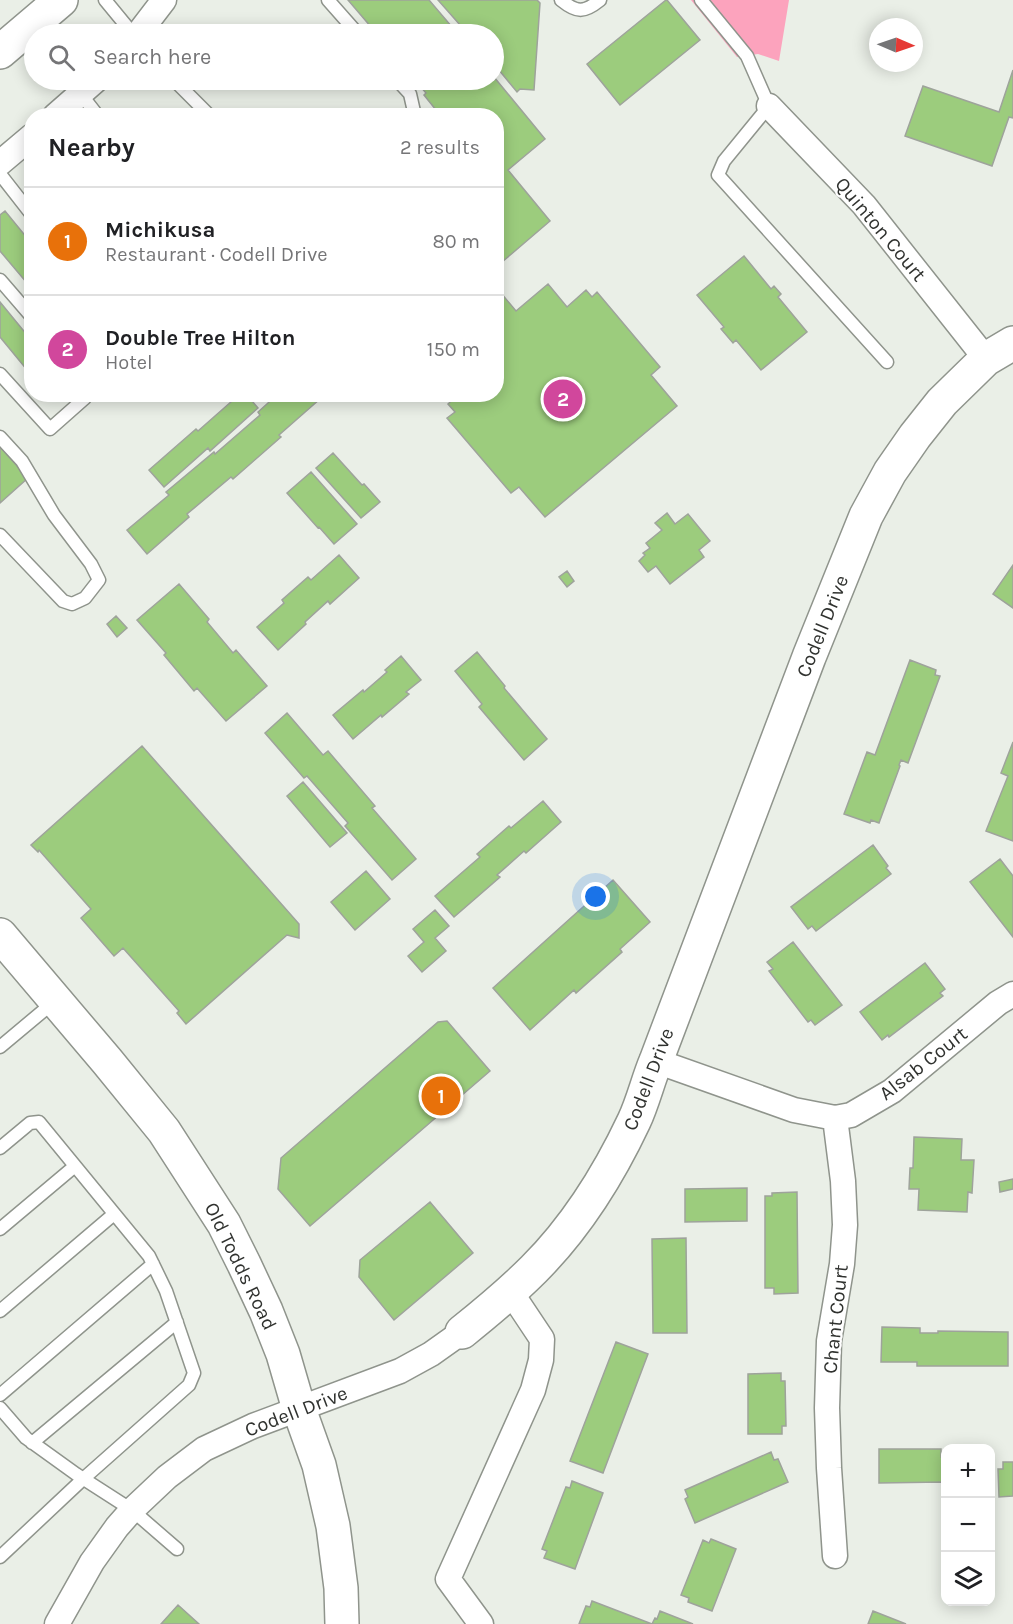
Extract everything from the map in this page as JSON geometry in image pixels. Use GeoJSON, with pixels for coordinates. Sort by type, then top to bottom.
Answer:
{"type":"FeatureCollection","features":[{"type":"Feature","properties":{"kind":"main road"},"geometry":{"type":"LineString","coordinates":[[33,24],[62,0]]}},
{"type":"Feature","properties":{"kind":"main road"},"geometry":{"type":"LineString","coordinates":[[0,52],[24,32]]}},
{"type":"Feature","properties":{"kind":"main road","name":"Codell Drive"},"geometry":{"type":"LineString","coordinates":[[462,1332],[536,1267],[567,1232],[615,1158],[635,1119],[809,657],[866,516],[890,472],[915,435],[942,402],[1000,351]]}},
{"type":"Feature","properties":{"kind":"main road","name":"Old Todds Road"},"geometry":{"type":"LineString","coordinates":[[0,935],[164,1131],[224,1224],[266,1311],[283,1354],[319,1465],[333,1526],[341,1588],[342,1624]]}},
{"type":"Feature","properties":{"kind":"street"},"geometry":{"type":"LineString","coordinates":[[145,24],[161,1]]}},
{"type":"Feature","properties":{"kind":"street"},"geometry":{"type":"LineString","coordinates":[[64,108],[84,90]]}},
{"type":"Feature","properties":{"kind":"street","name":"Quinton Court"},"geometry":{"type":"LineString","coordinates":[[769,105],[1000,351]]}},
{"type":"Feature","properties":{"kind":"street"},"geometry":{"type":"LineString","coordinates":[[0,163],[24,143]]}},
{"type":"Feature","properties":{"kind":"street","name":"Alsab Court"},"geometry":{"type":"LineString","coordinates":[[835,1118],[851,1115],[892,1091],[998,1003],[1013,994]]}},
{"type":"Feature","properties":{"kind":"street"},"geometry":{"type":"LineString","coordinates":[[656,1060],[794,1110],[835,1118]]}},
{"type":"Feature","properties":{"kind":"street","name":"Chant Court"},"geometry":{"type":"LineString","coordinates":[[835,1118],[843,1181],[845,1225],[842,1264],[829,1341],[827,1407],[835,1556]]}},
{"type":"Feature","properties":{"kind":"street"},"geometry":{"type":"LineString","coordinates":[[481,1624],[448,1579],[533,1390],[541,1360],[542,1339],[510,1291]]}},
{"type":"Feature","properties":{"kind":"street","name":"Codell Drive"},"geometry":{"type":"LineString","coordinates":[[57,1624],[92,1562],[117,1527],[167,1477],[204,1449],[253,1426],[400,1371],[431,1354],[462,1332]]}},
{"type":"Feature","properties":{"kind":"lane"},"geometry":{"type":"LineString","coordinates":[[105,0],[125,24]]}},
{"type":"Feature","properties":{"kind":"lane"},"geometry":{"type":"LineString","coordinates":[[328,0],[349,24]]}},
{"type":"Feature","properties":{"kind":"lane"},"geometry":{"type":"LineString","coordinates":[[561,0],[580,11],[590,8],[600,0]]}},
{"type":"Feature","properties":{"kind":"lane"},"geometry":{"type":"LineString","coordinates":[[701,0],[747,56],[769,105],[723,161],[718,175],[887,362]]}},
{"type":"Feature","properties":{"kind":"lane"},"geometry":{"type":"LineString","coordinates":[[89,90],[95,108]]}},
{"type":"Feature","properties":{"kind":"lane"},"geometry":{"type":"LineString","coordinates":[[184,90],[202,108]]}},
{"type":"Feature","properties":{"kind":"lane"},"geometry":{"type":"LineString","coordinates":[[406,90],[410,94],[413,108]]}},
{"type":"Feature","properties":{"kind":"lane"},"geometry":{"type":"LineString","coordinates":[[0,174],[24,204]]}},
{"type":"Feature","properties":{"kind":"lane"},"geometry":{"type":"LineString","coordinates":[[0,280],[24,307]]}},
{"type":"Feature","properties":{"kind":"lane"},"geometry":{"type":"LineString","coordinates":[[0,374],[24,400]]}},
{"type":"Feature","properties":{"kind":"lane"},"geometry":{"type":"LineString","coordinates":[[25,402],[50,429],[80,402]]}},
{"type":"Feature","properties":{"kind":"lane"},"geometry":{"type":"LineString","coordinates":[[0,437],[22,461],[54,515],[92,564],[99,580],[85,598],[72,604],[63,601],[0,536]]}},
{"type":"Feature","properties":{"kind":"lane"},"geometry":{"type":"LineString","coordinates":[[0,1047],[56,1000]]}},
{"type":"Feature","properties":{"kind":"lane"},"geometry":{"type":"LineString","coordinates":[[0,1148],[30,1123],[39,1122],[149,1256],[166,1291],[194,1372],[189,1385],[83,1479],[0,1557]]}},
{"type":"Feature","properties":{"kind":"lane"},"geometry":{"type":"LineString","coordinates":[[0,1229],[75,1166]]}},
{"type":"Feature","properties":{"kind":"lane"},"geometry":{"type":"LineString","coordinates":[[0,1311],[114,1214]]}},
{"type":"Feature","properties":{"kind":"lane"},"geometry":{"type":"LineString","coordinates":[[0,1395],[153,1264]]}},
{"type":"Feature","properties":{"kind":"lane"},"geometry":{"type":"LineString","coordinates":[[33,1443],[177,1322]]}},
{"type":"Feature","properties":{"kind":"lane"},"geometry":{"type":"LineString","coordinates":[[0,1408],[26,1438],[83,1479],[132,1510],[177,1549]]}},
{"type":"Feature","properties":{"kind":"shaded area"},"geometry":{"type":"Polygon","coordinates":[[[691,0],[789,0],[779,61],[758,54],[737,57],[691,0]]]}},
{"type":"Feature","properties":{"kind":"building"},"geometry":{"type":"Polygon","coordinates":[[[348,0],[429,0],[449,24],[368,24],[348,0]]]}},
{"type":"Feature","properties":{"kind":"building"},"geometry":{"type":"Polygon","coordinates":[[[438,0],[537,0],[540,3],[534,90],[520,89],[517,92],[504,76],[504,24],[459,24],[438,0]]]}},
{"type":"Feature","properties":{"kind":"building"},"geometry":{"type":"Polygon","coordinates":[[[666,0],[700,40],[620,105],[587,64],[666,0]]]}},
{"type":"Feature","properties":{"kind":"building"},"geometry":{"type":"Polygon","coordinates":[[[1013,70],[1013,118],[1009,117],[992,166],[905,136],[923,86],[999,112],[1013,70]]]}},
{"type":"Feature","properties":{"kind":"building"},"geometry":{"type":"Polygon","coordinates":[[[504,89],[545,139],[508,170],[550,221],[504,260],[504,108],[434,108],[424,95],[426,93],[423,90],[504,89]]]}},
{"type":"Feature","properties":{"kind":"building"},"geometry":{"type":"Polygon","coordinates":[[[5,211],[24,234],[24,280],[0,251],[0,215],[5,211]]]}},
{"type":"Feature","properties":{"kind":"building"},"geometry":{"type":"Polygon","coordinates":[[[744,256],[771,289],[774,286],[781,294],[778,297],[807,332],[761,370],[736,340],[733,343],[721,329],[724,327],[697,295],[744,256]]]}},
{"type":"Feature","properties":{"kind":"building"},"geometry":{"type":"Polygon","coordinates":[[[548,284],[567,307],[586,290],[592,297],[597,292],[660,367],[651,375],[677,406],[545,517],[519,487],[511,493],[447,418],[455,412],[448,404],[450,402],[504,402],[504,297],[516,311],[548,284]]]}},
{"type":"Feature","properties":{"kind":"building"},"geometry":{"type":"Polygon","coordinates":[[[0,302],[24,331],[24,366],[0,337],[0,302]]]}},
{"type":"Feature","properties":{"kind":"building"},"geometry":{"type":"Polygon","coordinates":[[[231,402],[253,402],[258,408],[210,451],[208,448],[164,487],[149,470],[196,429],[198,431],[231,402]]]}},
{"type":"Feature","properties":{"kind":"building"},"geometry":{"type":"Polygon","coordinates":[[[269,402],[317,402],[233,479],[231,477],[187,514],[189,517],[147,554],[127,530],[169,495],[166,492],[260,415],[258,412],[269,402]]]}},
{"type":"Feature","properties":{"kind":"building"},"geometry":{"type":"Polygon","coordinates":[[[0,447],[28,478],[0,503],[0,447]]]}},
{"type":"Feature","properties":{"kind":"building"},"geometry":{"type":"Polygon","coordinates":[[[333,453],[380,502],[361,518],[316,468],[333,453]]]}},
{"type":"Feature","properties":{"kind":"building"},"geometry":{"type":"Polygon","coordinates":[[[311,472],[357,524],[334,544],[287,493],[311,472]]]}},
{"type":"Feature","properties":{"kind":"building"},"geometry":{"type":"Polygon","coordinates":[[[667,513],[675,524],[688,514],[710,541],[699,550],[704,557],[670,584],[656,566],[648,572],[639,561],[645,555],[643,553],[650,548],[646,543],[662,530],[655,523],[667,513]]]}},
{"type":"Feature","properties":{"kind":"building"},"geometry":{"type":"Polygon","coordinates":[[[339,555],[359,578],[330,604],[328,601],[278,650],[257,627],[308,577],[311,580],[339,555]]]}},
{"type":"Feature","properties":{"kind":"building"},"geometry":{"type":"Polygon","coordinates":[[[1013,565],[1013,608],[993,594],[1013,565]]]}},
{"type":"Feature","properties":{"kind":"building"},"geometry":{"type":"Polygon","coordinates":[[[567,571],[574,581],[567,587],[559,577],[567,571]]]}},
{"type":"Feature","properties":{"kind":"building"},"geometry":{"type":"Polygon","coordinates":[[[179,584],[209,619],[207,622],[233,653],[236,650],[267,686],[226,721],[197,688],[194,691],[164,655],[166,653],[137,620],[179,584]]]}},
{"type":"Feature","properties":{"kind":"building"},"geometry":{"type":"Polygon","coordinates":[[[116,616],[127,628],[117,637],[107,624],[116,616]]]}},
{"type":"Feature","properties":{"kind":"building"},"geometry":{"type":"Polygon","coordinates":[[[477,652],[547,739],[524,760],[479,707],[482,704],[455,671],[477,652]]]}},
{"type":"Feature","properties":{"kind":"building"},"geometry":{"type":"Polygon","coordinates":[[[401,656],[421,680],[406,692],[409,694],[353,739],[333,715],[363,690],[364,692],[401,656]]]}},
{"type":"Feature","properties":{"kind":"building"},"geometry":{"type":"Polygon","coordinates":[[[910,660],[936,670],[935,675],[940,676],[908,763],[901,760],[879,823],[871,820],[870,823],[844,814],[867,752],[875,755],[910,660]]]}},
{"type":"Feature","properties":{"kind":"building"},"geometry":{"type":"Polygon","coordinates":[[[287,713],[323,755],[328,751],[375,806],[372,808],[416,859],[392,880],[345,826],[348,823],[307,776],[304,778],[265,733],[287,713]]]}},
{"type":"Feature","properties":{"kind":"building"},"geometry":{"type":"Polygon","coordinates":[[[1013,742],[1013,841],[986,831],[1008,776],[1001,773],[1013,742]]]}},
{"type":"Feature","properties":{"kind":"building"},"geometry":{"type":"Polygon","coordinates":[[[142,746],[299,924],[299,938],[287,935],[186,1024],[177,1013],[179,1011],[123,948],[114,956],[81,918],[91,909],[39,850],[38,852],[31,845],[142,746]]]}},
{"type":"Feature","properties":{"kind":"building"},"geometry":{"type":"Polygon","coordinates":[[[303,782],[347,833],[330,847],[287,796],[303,782]]]}},
{"type":"Feature","properties":{"kind":"building"},"geometry":{"type":"Polygon","coordinates":[[[543,801],[561,822],[526,853],[524,851],[497,875],[500,877],[454,917],[435,896],[480,857],[477,854],[543,801]]]}},
{"type":"Feature","properties":{"kind":"building"},"geometry":{"type":"Polygon","coordinates":[[[873,845],[891,874],[816,931],[812,926],[808,929],[791,907],[873,845]]]}},
{"type":"Feature","properties":{"kind":"building"},"geometry":{"type":"Polygon","coordinates":[[[1000,859],[1013,876],[1013,937],[970,882],[1000,859]]]}},
{"type":"Feature","properties":{"kind":"building"},"geometry":{"type":"Polygon","coordinates":[[[366,871],[390,899],[355,930],[331,902],[366,871]]]}},
{"type":"Feature","properties":{"kind":"building"},"geometry":{"type":"Polygon","coordinates":[[[613,880],[650,922],[620,949],[622,952],[576,993],[574,990],[530,1030],[493,988],[613,880]]]}},
{"type":"Feature","properties":{"kind":"building"},"geometry":{"type":"Polygon","coordinates":[[[435,910],[449,926],[435,938],[446,951],[422,972],[408,956],[424,942],[413,929],[435,910]]]}},
{"type":"Feature","properties":{"kind":"building"},"geometry":{"type":"Polygon","coordinates":[[[793,942],[842,1005],[815,1025],[811,1020],[808,1022],[769,971],[773,969],[767,962],[793,942]]]}},
{"type":"Feature","properties":{"kind":"building"},"geometry":{"type":"Polygon","coordinates":[[[925,963],[945,989],[940,993],[943,996],[882,1040],[860,1012],[925,963]]]}},
{"type":"Feature","properties":{"kind":"building"},"geometry":{"type":"Polygon","coordinates":[[[447,1021],[490,1071],[310,1226],[278,1189],[281,1158],[438,1022],[447,1021]]]}},
{"type":"Feature","properties":{"kind":"building"},"geometry":{"type":"Polygon","coordinates":[[[914,1137],[962,1139],[961,1160],[974,1160],[972,1193],[968,1192],[967,1212],[918,1210],[919,1189],[909,1189],[910,1168],[913,1168],[914,1137]]]}},
{"type":"Feature","properties":{"kind":"building"},"geometry":{"type":"Polygon","coordinates":[[[1013,1179],[1013,1189],[1000,1192],[999,1182],[1013,1179]]]}},
{"type":"Feature","properties":{"kind":"building"},"geometry":{"type":"Polygon","coordinates":[[[747,1188],[747,1221],[685,1222],[685,1189],[747,1188]]]}},
{"type":"Feature","properties":{"kind":"building"},"geometry":{"type":"Polygon","coordinates":[[[797,1192],[798,1293],[774,1294],[774,1288],[765,1288],[765,1196],[772,1196],[772,1193],[797,1192]]]}},
{"type":"Feature","properties":{"kind":"building"},"geometry":{"type":"Polygon","coordinates":[[[430,1202],[473,1253],[394,1320],[359,1277],[360,1260],[430,1202]]]}},
{"type":"Feature","properties":{"kind":"building"},"geometry":{"type":"Polygon","coordinates":[[[686,1238],[687,1333],[653,1333],[652,1239],[686,1238]]]}},
{"type":"Feature","properties":{"kind":"building"},"geometry":{"type":"Polygon","coordinates":[[[882,1327],[920,1328],[920,1333],[1008,1332],[1008,1366],[917,1366],[917,1362],[881,1362],[882,1327]]]}},
{"type":"Feature","properties":{"kind":"building"},"geometry":{"type":"Polygon","coordinates":[[[616,1342],[648,1354],[603,1473],[570,1461],[616,1342]]]}},
{"type":"Feature","properties":{"kind":"building"},"geometry":{"type":"Polygon","coordinates":[[[781,1373],[781,1381],[785,1381],[786,1426],[782,1426],[782,1434],[748,1434],[748,1374],[781,1373]]]}},
{"type":"Feature","properties":{"kind":"building"},"geometry":{"type":"Polygon","coordinates":[[[879,1449],[941,1449],[941,1482],[879,1483],[879,1449]]]}},
{"type":"Feature","properties":{"kind":"building"},"geometry":{"type":"Polygon","coordinates":[[[771,1452],[774,1460],[778,1459],[788,1482],[695,1523],[685,1499],[688,1497],[685,1490],[771,1452]]]}},
{"type":"Feature","properties":{"kind":"building"},"geometry":{"type":"Polygon","coordinates":[[[1003,1462],[1013,1462],[1013,1496],[999,1497],[998,1469],[1003,1469],[1003,1462]]]}},
{"type":"Feature","properties":{"kind":"building"},"geometry":{"type":"Polygon","coordinates":[[[572,1481],[603,1493],[575,1569],[544,1558],[547,1551],[542,1549],[566,1487],[570,1488],[572,1481]]]}},
{"type":"Feature","properties":{"kind":"building"},"geometry":{"type":"Polygon","coordinates":[[[711,1539],[736,1549],[712,1611],[688,1602],[689,1598],[681,1595],[703,1540],[709,1543],[711,1539]]]}},
{"type":"Feature","properties":{"kind":"building"},"geometry":{"type":"Polygon","coordinates":[[[592,1601],[652,1624],[579,1624],[586,1606],[590,1607],[592,1601]]]}},
{"type":"Feature","properties":{"kind":"building"},"geometry":{"type":"Polygon","coordinates":[[[178,1605],[199,1624],[161,1624],[178,1605]]]}},
{"type":"Feature","properties":{"kind":"building"},"geometry":{"type":"Polygon","coordinates":[[[660,1611],[693,1624],[652,1624],[660,1611]]]}},
{"type":"Feature","properties":{"kind":"building"},"geometry":{"type":"Polygon","coordinates":[[[873,1611],[906,1624],[868,1624],[873,1611]]]}},
{"type":"Feature","properties":{"kind":"place","name":"Double Tree Hilton"},"geometry":{"type":"Point","coordinates":[563,399]}},
{"type":"Feature","properties":{"kind":"place","name":"Michikusa"},"geometry":{"type":"Point","coordinates":[441,1096]}}]}
